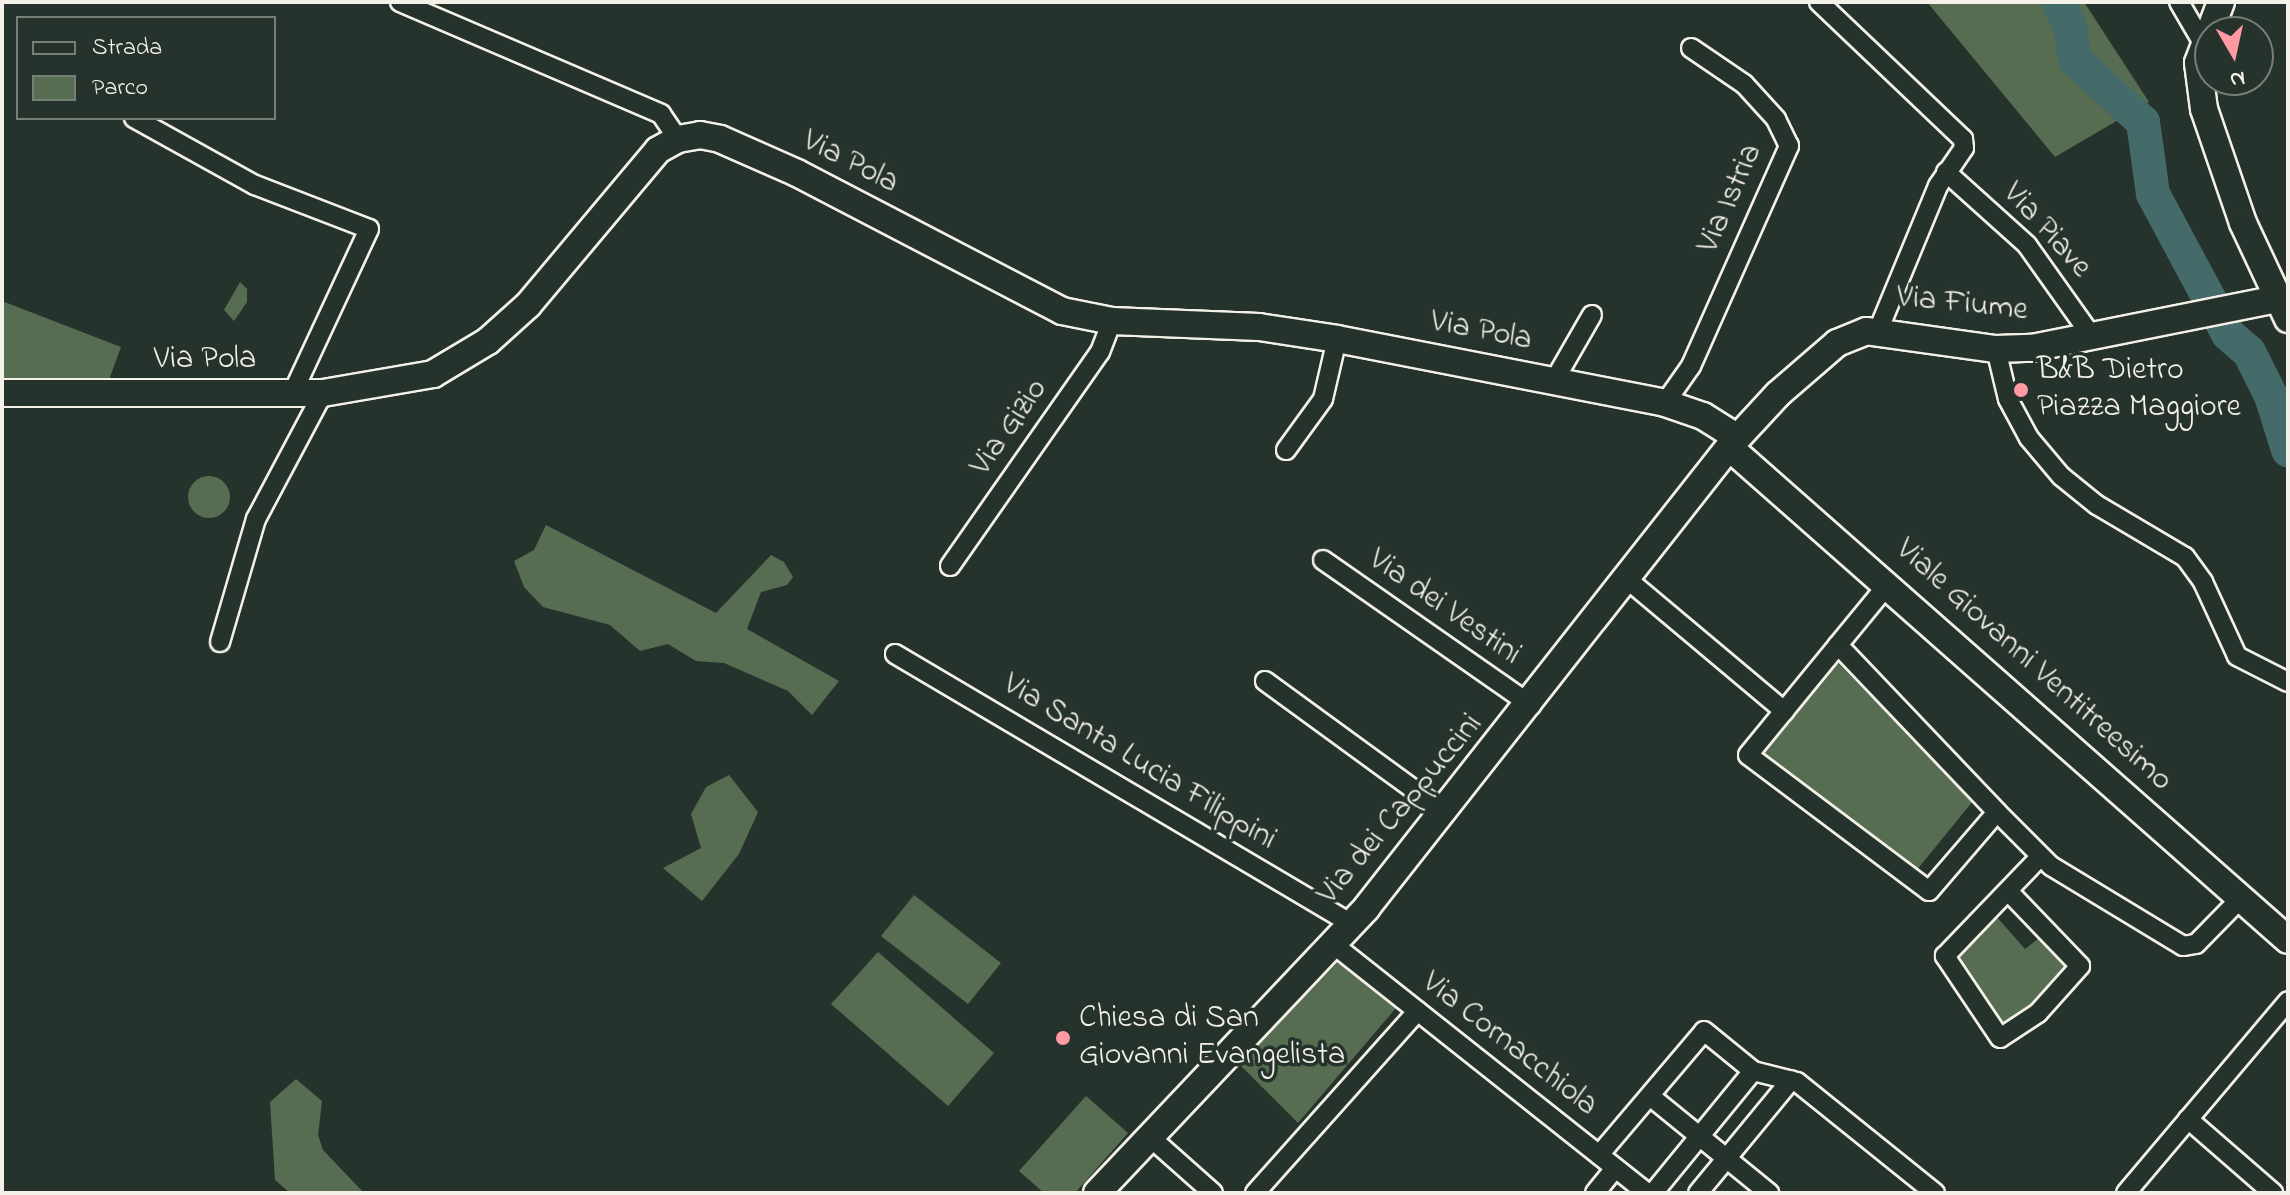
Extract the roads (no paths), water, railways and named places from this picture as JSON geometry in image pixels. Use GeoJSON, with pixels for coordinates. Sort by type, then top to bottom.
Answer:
{"type":"FeatureCollection","features":[{"type":"Feature","properties":{"kind":"street"},"geometry":{"type":"LineString","coordinates":[[400,2],[661,114],[678,139]]}},
{"type":"Feature","properties":{"kind":"street"},"geometry":{"type":"LineString","coordinates":[[1819,2],[1963,139],[1964,148],[1946,172],[1878,331]]}},
{"type":"Feature","properties":{"kind":"street"},"geometry":{"type":"LineString","coordinates":[[2179,2],[2194,28]]}},
{"type":"Feature","properties":{"kind":"street","name":"Via Istria"},"geometry":{"type":"LineString","coordinates":[[1665,403],[1691,366],[1789,146],[1776,119],[1744,84],[1691,48]]}},
{"type":"Feature","properties":{"kind":"street"},"geometry":{"type":"LineString","coordinates":[[2202,96],[2212,138],[2282,309]]}},
{"type":"Feature","properties":{"kind":"street"},"geometry":{"type":"LineString","coordinates":[[138,120],[255,185],[369,229],[292,394]]}},
{"type":"Feature","properties":{"kind":"street","name":"Via Pola"},"geometry":{"type":"LineString","coordinates":[[2,393],[323,393],[425,376],[488,341],[537,295],[658,150],[678,139],[720,139],[1042,303],[1112,321],[1259,327],[1337,339],[1665,403],[1703,416],[1733,442]]}},
{"type":"Feature","properties":{"kind":"street","name":"Via Piave"},"geometry":{"type":"LineString","coordinates":[[1946,172],[2027,245],[2093,338]]}},
{"type":"Feature","properties":{"kind":"street","name":"Via Fiume"},"geometry":{"type":"LineString","coordinates":[[1733,442],[1837,343],[1856,333],[1878,331],[1996,349],[2093,338],[2241,307],[2282,309]]}},
{"type":"Feature","properties":{"kind":"street"},"geometry":{"type":"LineString","coordinates":[[1554,381],[1592,315]]}},
{"type":"Feature","properties":{"kind":"street","name":"Via Gizio"},"geometry":{"type":"LineString","coordinates":[[950,566],[1100,352],[1112,321]]}},
{"type":"Feature","properties":{"kind":"street"},"geometry":{"type":"LineString","coordinates":[[1286,450],[1323,399],[1337,339]]}},
{"type":"Feature","properties":{"kind":"street"},"geometry":{"type":"LineString","coordinates":[[1996,349],[2008,399],[2029,438],[2061,476],[2097,505],[2185,557],[2203,582],[2231,648],[2253,668],[2288,682]]}},
{"type":"Feature","properties":{"kind":"street"},"geometry":{"type":"LineString","coordinates":[[220,642],[256,519],[323,393]]}},
{"type":"Feature","properties":{"kind":"street","name":"Via dei Cappuccini"},"geometry":{"type":"LineString","coordinates":[[1097,1193],[1352,924],[1446,813],[1733,442]]}},
{"type":"Feature","properties":{"kind":"street","name":"Viale Giovanni Ventitreesimo"},"geometry":{"type":"LineString","coordinates":[[1733,442],[2288,940]]}},
{"type":"Feature","properties":{"kind":"street","name":"Via dei Vestini"},"geometry":{"type":"LineString","coordinates":[[1323,560],[1531,705]]}},
{"type":"Feature","properties":{"kind":"street"},"geometry":{"type":"LineString","coordinates":[[1628,580],[1784,711]]}},
{"type":"Feature","properties":{"kind":"street"},"geometry":{"type":"LineString","coordinates":[[1889,583],[1748,755],[1929,891],[1997,812]]}},
{"type":"Feature","properties":{"kind":"street"},"geometry":{"type":"LineString","coordinates":[[1838,645],[2040,857],[2183,946],[2196,944],[2241,898]]}},
{"type":"Feature","properties":{"kind":"street","name":"Via Santa Lucia Filippini"},"geometry":{"type":"LineString","coordinates":[[895,654],[1352,924]]}},
{"type":"Feature","properties":{"kind":"street"},"geometry":{"type":"LineString","coordinates":[[1265,681],[1446,813]]}},
{"type":"Feature","properties":{"kind":"street"},"geometry":{"type":"LineString","coordinates":[[2008,891],[2080,966],[2038,1013],[2000,1038],[1945,956],[2040,857]]}},
{"type":"Feature","properties":{"kind":"street","name":"Via Cornacchiola"},"geometry":{"type":"LineString","coordinates":[[1333,944],[1647,1193]]}},
{"type":"Feature","properties":{"kind":"street"},"geometry":{"type":"LineString","coordinates":[[2126,1193],[2288,1001]]}},
{"type":"Feature","properties":{"kind":"street"},"geometry":{"type":"LineString","coordinates":[[1255,1193],[1418,1011]]}},
{"type":"Feature","properties":{"kind":"street"},"geometry":{"type":"LineString","coordinates":[[1599,1155],[1704,1031],[1753,1071],[1791,1080],[1935,1193]]}},
{"type":"Feature","properties":{"kind":"street"},"geometry":{"type":"LineString","coordinates":[[1653,1193],[1753,1071]]}},
{"type":"Feature","properties":{"kind":"street"},"geometry":{"type":"LineString","coordinates":[[1698,1193],[1791,1080]]}},
{"type":"Feature","properties":{"kind":"street"},"geometry":{"type":"LineString","coordinates":[[1650,1096],[1769,1193]]}},
{"type":"Feature","properties":{"kind":"street"},"geometry":{"type":"LineString","coordinates":[[2188,1119],[2273,1193]]}},
{"type":"Feature","properties":{"kind":"street"},"geometry":{"type":"LineString","coordinates":[[1150,1137],[1213,1193]]}},
{"type":"Feature","properties":{"kind":"street"},"geometry":{"type":"LineString","coordinates":[[1595,1193],[1615,1168]]}},
{"type":"Feature","properties":{"kind":"waterway"},"geometry":{"type":"LineString","coordinates":[[2059,2],[2070,26],[2075,60],[2143,122],[2153,194],[2228,334],[2249,352],[2271,396],[2288,450]]}},
{"type":"Feature","properties":{"kind":"place","name":"B&B Dietro Piazza Maggiore"},"geometry":{"type":"Point","coordinates":[2021,390]}},
{"type":"Feature","properties":{"kind":"place","name":"Chiesa di San Giovanni Evangelista"},"geometry":{"type":"Point","coordinates":[1063,1038]}}]}
